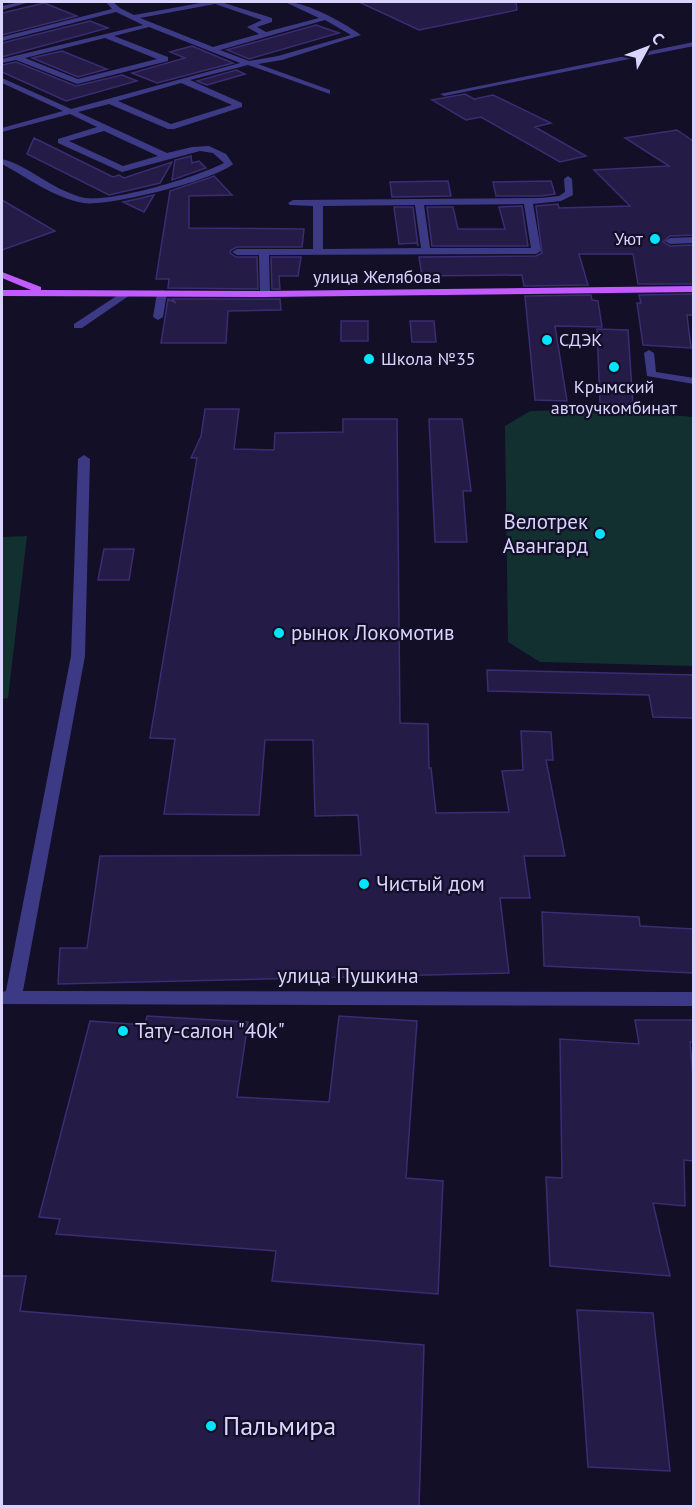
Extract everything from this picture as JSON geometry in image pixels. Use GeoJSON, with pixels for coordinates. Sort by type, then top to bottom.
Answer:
{"type":"FeatureCollection","features":[{"type":"Feature","properties":{"kind":"main road"},"geometry":{"type":"LineString","coordinates":[[2,275],[35,289],[61,292]]}},
{"type":"Feature","properties":{"kind":"main road","name":"улица Желябова"},"geometry":{"type":"LineString","coordinates":[[61,292],[265,294],[693,289]]}},
{"type":"Feature","properties":{"kind":"main road"},"geometry":{"type":"LineString","coordinates":[[2,293],[61,292]]}},
{"type":"Feature","properties":{"kind":"street"},"geometry":{"type":"LineString","coordinates":[[2,8],[26,2]]}},
{"type":"Feature","properties":{"kind":"street"},"geometry":{"type":"LineString","coordinates":[[110,2],[117,10],[150,25],[327,92]]}},
{"type":"Feature","properties":{"kind":"street"},"geometry":{"type":"LineString","coordinates":[[134,17],[216,2],[269,20],[251,27],[266,34]]}},
{"type":"Feature","properties":{"kind":"street"},"geometry":{"type":"LineString","coordinates":[[2,130],[182,80],[248,63],[279,58],[357,35],[289,2]]}},
{"type":"Feature","properties":{"kind":"street"},"geometry":{"type":"LineString","coordinates":[[2,39],[117,10]]}},
{"type":"Feature","properties":{"kind":"street"},"geometry":{"type":"LineString","coordinates":[[214,49],[326,18]]}},
{"type":"Feature","properties":{"kind":"street"},"geometry":{"type":"LineString","coordinates":[[2,62],[150,25]]}},
{"type":"Feature","properties":{"kind":"street"},"geometry":{"type":"LineString","coordinates":[[17,58],[77,82],[165,59],[106,36]]}},
{"type":"Feature","properties":{"kind":"street"},"geometry":{"type":"LineString","coordinates":[[444,94],[693,44]]}},
{"type":"Feature","properties":{"kind":"street"},"geometry":{"type":"LineString","coordinates":[[2,80],[166,156]]}},
{"type":"Feature","properties":{"kind":"street"},"geometry":{"type":"LineString","coordinates":[[110,101],[171,127],[239,105],[182,80]]}},
{"type":"Feature","properties":{"kind":"street"},"geometry":{"type":"LineString","coordinates":[[2,118],[17,125]]}},
{"type":"Feature","properties":{"kind":"street"},"geometry":{"type":"LineString","coordinates":[[2,161],[74,197],[88,201],[107,201],[211,173],[229,164],[222,155],[202,147],[122,169],[61,141],[104,128]]}},
{"type":"Feature","properties":{"kind":"street"},"geometry":{"type":"LineString","coordinates":[[293,203],[528,202],[561,198],[570,193],[568,179]]}},
{"type":"Feature","properties":{"kind":"street"},"geometry":{"type":"LineString","coordinates":[[419,202],[426,252]]}},
{"type":"Feature","properties":{"kind":"street"},"geometry":{"type":"LineString","coordinates":[[237,252],[536,251],[528,202]]}},
{"type":"Feature","properties":{"kind":"street"},"geometry":{"type":"LineString","coordinates":[[318,203],[318,251]]}},
{"type":"Feature","properties":{"kind":"street"},"geometry":{"type":"LineString","coordinates":[[670,241],[693,240]]}},
{"type":"Feature","properties":{"kind":"street"},"geometry":{"type":"LineString","coordinates":[[264,252],[265,294]]}},
{"type":"Feature","properties":{"kind":"street"},"geometry":{"type":"LineString","coordinates":[[78,326],[128,293]]}},
{"type":"Feature","properties":{"kind":"street"},"geometry":{"type":"LineString","coordinates":[[158,317],[162,293]]}},
{"type":"Feature","properties":{"kind":"street"},"geometry":{"type":"LineString","coordinates":[[649,353],[651,374],[693,381]]}},
{"type":"Feature","properties":{"kind":"street"},"geometry":{"type":"LineString","coordinates":[[7,998],[78,656],[84,459]]}},
{"type":"Feature","properties":{"kind":"street","name":"улица Пушкина"},"geometry":{"type":"LineString","coordinates":[[7,998],[693,999]]}},
{"type":"Feature","properties":{"kind":"green space","name":"Велотрек Авангард"},"geometry":{"type":"Polygon","coordinates":[[[609,409],[693,417],[693,666],[540,662],[508,642],[505,426],[530,411],[609,409]]]}},
{"type":"Feature","properties":{"kind":"green space"},"geometry":{"type":"Polygon","coordinates":[[[27,536],[8,698],[2,699],[2,537],[27,536]]]}},
{"type":"Feature","properties":{"kind":"building"},"geometry":{"type":"Polygon","coordinates":[[[359,2],[516,2],[517,10],[419,30],[359,2]]]}},
{"type":"Feature","properties":{"kind":"building"},"geometry":{"type":"Polygon","coordinates":[[[44,3],[77,16],[2,35],[2,13],[44,3]]]}},
{"type":"Feature","properties":{"kind":"building"},"geometry":{"type":"Polygon","coordinates":[[[90,21],[108,28],[2,57],[2,43],[90,21]]]}},
{"type":"Feature","properties":{"kind":"building"},"geometry":{"type":"Polygon","coordinates":[[[316,25],[339,33],[249,59],[227,50],[316,25]]]}},
{"type":"Feature","properties":{"kind":"building"},"geometry":{"type":"Polygon","coordinates":[[[192,46],[233,63],[157,83],[132,73],[185,58],[170,52],[192,46]]]}},
{"type":"Feature","properties":{"kind":"building"},"geometry":{"type":"Polygon","coordinates":[[[62,51],[107,69],[78,77],[32,58],[62,51]]]}},
{"type":"Feature","properties":{"kind":"building"},"geometry":{"type":"Polygon","coordinates":[[[16,62],[76,86],[122,75],[137,81],[66,101],[2,72],[2,65],[16,62]]]}},
{"type":"Feature","properties":{"kind":"building"},"geometry":{"type":"Polygon","coordinates":[[[236,70],[245,74],[207,85],[197,81],[236,70]]]}},
{"type":"Feature","properties":{"kind":"building"},"geometry":{"type":"Polygon","coordinates":[[[465,94],[474,99],[493,95],[551,123],[535,127],[586,156],[560,162],[481,117],[466,120],[432,100],[465,94]]]}},
{"type":"Feature","properties":{"kind":"building"},"geometry":{"type":"Polygon","coordinates":[[[677,130],[693,141],[693,235],[670,236],[663,242],[670,246],[693,245],[693,284],[638,284],[633,254],[579,254],[588,285],[524,286],[522,275],[422,276],[419,257],[536,256],[542,253],[536,206],[558,204],[559,208],[630,206],[594,170],[669,166],[625,138],[677,130]]]}},
{"type":"Feature","properties":{"kind":"building"},"geometry":{"type":"Polygon","coordinates":[[[34,138],[113,177],[119,175],[124,178],[172,162],[160,183],[109,195],[27,154],[34,138]]]}},
{"type":"Feature","properties":{"kind":"building"},"geometry":{"type":"Polygon","coordinates":[[[191,156],[192,163],[199,161],[206,168],[172,180],[175,160],[191,156]]]}},
{"type":"Feature","properties":{"kind":"building"},"geometry":{"type":"Polygon","coordinates":[[[214,176],[232,195],[189,196],[189,228],[304,229],[302,247],[237,247],[231,250],[230,253],[236,257],[257,257],[258,289],[168,288],[169,279],[156,279],[170,191],[214,176]]]}},
{"type":"Feature","properties":{"kind":"building"},"geometry":{"type":"Polygon","coordinates":[[[448,181],[451,196],[392,197],[390,182],[448,181]]]}},
{"type":"Feature","properties":{"kind":"building"},"geometry":{"type":"Polygon","coordinates":[[[551,181],[555,194],[541,196],[496,196],[493,182],[551,181]]]}},
{"type":"Feature","properties":{"kind":"building"},"geometry":{"type":"Polygon","coordinates":[[[154,195],[144,212],[123,202],[137,199],[154,195]]]}},
{"type":"Feature","properties":{"kind":"building"},"geometry":{"type":"Polygon","coordinates":[[[2,200],[55,231],[2,250],[2,200]]]}},
{"type":"Feature","properties":{"kind":"building"},"geometry":{"type":"Polygon","coordinates":[[[522,206],[528,246],[432,246],[427,207],[453,207],[458,229],[505,229],[499,207],[522,206]]]}},
{"type":"Feature","properties":{"kind":"building"},"geometry":{"type":"Polygon","coordinates":[[[394,207],[413,207],[418,246],[417,243],[399,244],[394,207]]]}},
{"type":"Feature","properties":{"kind":"building"},"geometry":{"type":"Polygon","coordinates":[[[271,257],[301,257],[298,276],[279,276],[280,289],[272,289],[271,257]]]}},
{"type":"Feature","properties":{"kind":"building"},"geometry":{"type":"Polygon","coordinates":[[[693,294],[693,315],[687,315],[691,348],[643,345],[637,303],[641,303],[639,295],[693,294]]]}},
{"type":"Feature","properties":{"kind":"building"},"geometry":{"type":"Polygon","coordinates":[[[591,295],[592,300],[598,301],[602,327],[555,326],[567,401],[535,400],[525,296],[591,295]]]}},
{"type":"Feature","properties":{"kind":"building"},"geometry":{"type":"Polygon","coordinates":[[[168,299],[176,303],[172,299],[280,299],[281,310],[228,311],[226,343],[161,343],[168,299]]]}},
{"type":"Feature","properties":{"kind":"building"},"geometry":{"type":"Polygon","coordinates":[[[341,321],[368,321],[368,341],[341,341],[341,321]]]}},
{"type":"Feature","properties":{"kind":"building"},"geometry":{"type":"Polygon","coordinates":[[[410,321],[434,321],[436,342],[412,342],[410,321]]]}},
{"type":"Feature","properties":{"kind":"building","name":"Крымский автоучкомбинат"},"geometry":{"type":"Polygon","coordinates":[[[597,329],[628,330],[633,405],[600,403],[597,329]]]}},
{"type":"Feature","properties":{"kind":"building"},"geometry":{"type":"Polygon","coordinates":[[[205,409],[239,409],[234,449],[274,450],[275,433],[343,432],[343,419],[397,419],[400,723],[428,724],[429,768],[431,768],[436,813],[509,812],[502,771],[523,770],[521,731],[551,732],[553,760],[546,760],[565,856],[524,856],[530,898],[500,898],[509,973],[58,984],[60,948],[87,948],[100,856],[361,855],[358,815],[315,816],[313,740],[265,740],[259,815],[164,814],[175,739],[150,738],[197,458],[191,458],[201,436],[205,409]]]}},
{"type":"Feature","properties":{"kind":"building"},"geometry":{"type":"Polygon","coordinates":[[[429,419],[462,419],[471,491],[463,491],[467,542],[435,542],[429,419]]]}},
{"type":"Feature","properties":{"kind":"building"},"geometry":{"type":"Polygon","coordinates":[[[104,549],[134,549],[129,580],[98,580],[104,549]]]}},
{"type":"Feature","properties":{"kind":"building"},"geometry":{"type":"Polygon","coordinates":[[[487,670],[693,675],[693,718],[653,717],[649,695],[488,691],[487,670]]]}},
{"type":"Feature","properties":{"kind":"building"},"geometry":{"type":"Polygon","coordinates":[[[542,912],[639,917],[640,926],[693,929],[693,973],[544,966],[542,912]]]}},
{"type":"Feature","properties":{"kind":"building"},"geometry":{"type":"Polygon","coordinates":[[[147,1016],[248,1022],[237,1097],[329,1102],[339,1016],[417,1021],[406,1178],[443,1181],[438,1294],[272,1281],[276,1251],[56,1234],[60,1219],[39,1217],[90,1021],[145,1025],[147,1016]]]}},
{"type":"Feature","properties":{"kind":"building"},"geometry":{"type":"Polygon","coordinates":[[[635,1020],[693,1020],[693,1042],[690,1042],[693,1079],[693,1161],[684,1160],[685,1206],[653,1203],[670,1276],[550,1266],[546,1177],[562,1178],[560,1039],[639,1044],[635,1020]]]}},
{"type":"Feature","properties":{"kind":"building","name":"Пальмира"},"geometry":{"type":"Polygon","coordinates":[[[2,1276],[26,1276],[20,1311],[424,1345],[419,1506],[2,1506],[2,1276]]]}},
{"type":"Feature","properties":{"kind":"building"},"geometry":{"type":"Polygon","coordinates":[[[577,1310],[653,1313],[670,1471],[588,1467],[577,1310]]]}},
{"type":"Feature","properties":{"kind":"place","name":"Уют"},"geometry":{"type":"Point","coordinates":[655,239]}},
{"type":"Feature","properties":{"kind":"place","name":"СДЭК"},"geometry":{"type":"Point","coordinates":[547,340]}},
{"type":"Feature","properties":{"kind":"place","name":"Школа №35"},"geometry":{"type":"Point","coordinates":[369,359]}},
{"type":"Feature","properties":{"kind":"place","name":"Крымский автоучкомбинат"},"geometry":{"type":"Point","coordinates":[614,367]}},
{"type":"Feature","properties":{"kind":"place","name":"Велотрек Авангард"},"geometry":{"type":"Point","coordinates":[600,534]}},
{"type":"Feature","properties":{"kind":"place","name":"рынок Локомотив"},"geometry":{"type":"Point","coordinates":[279,633]}},
{"type":"Feature","properties":{"kind":"place","name":"Чистый дом"},"geometry":{"type":"Point","coordinates":[364,884]}},
{"type":"Feature","properties":{"kind":"place","name":"Тату-салон \"40k\""},"geometry":{"type":"Point","coordinates":[123,1031]}},
{"type":"Feature","properties":{"kind":"place","name":"Пальмира"},"geometry":{"type":"Point","coordinates":[211,1426]}}]}
